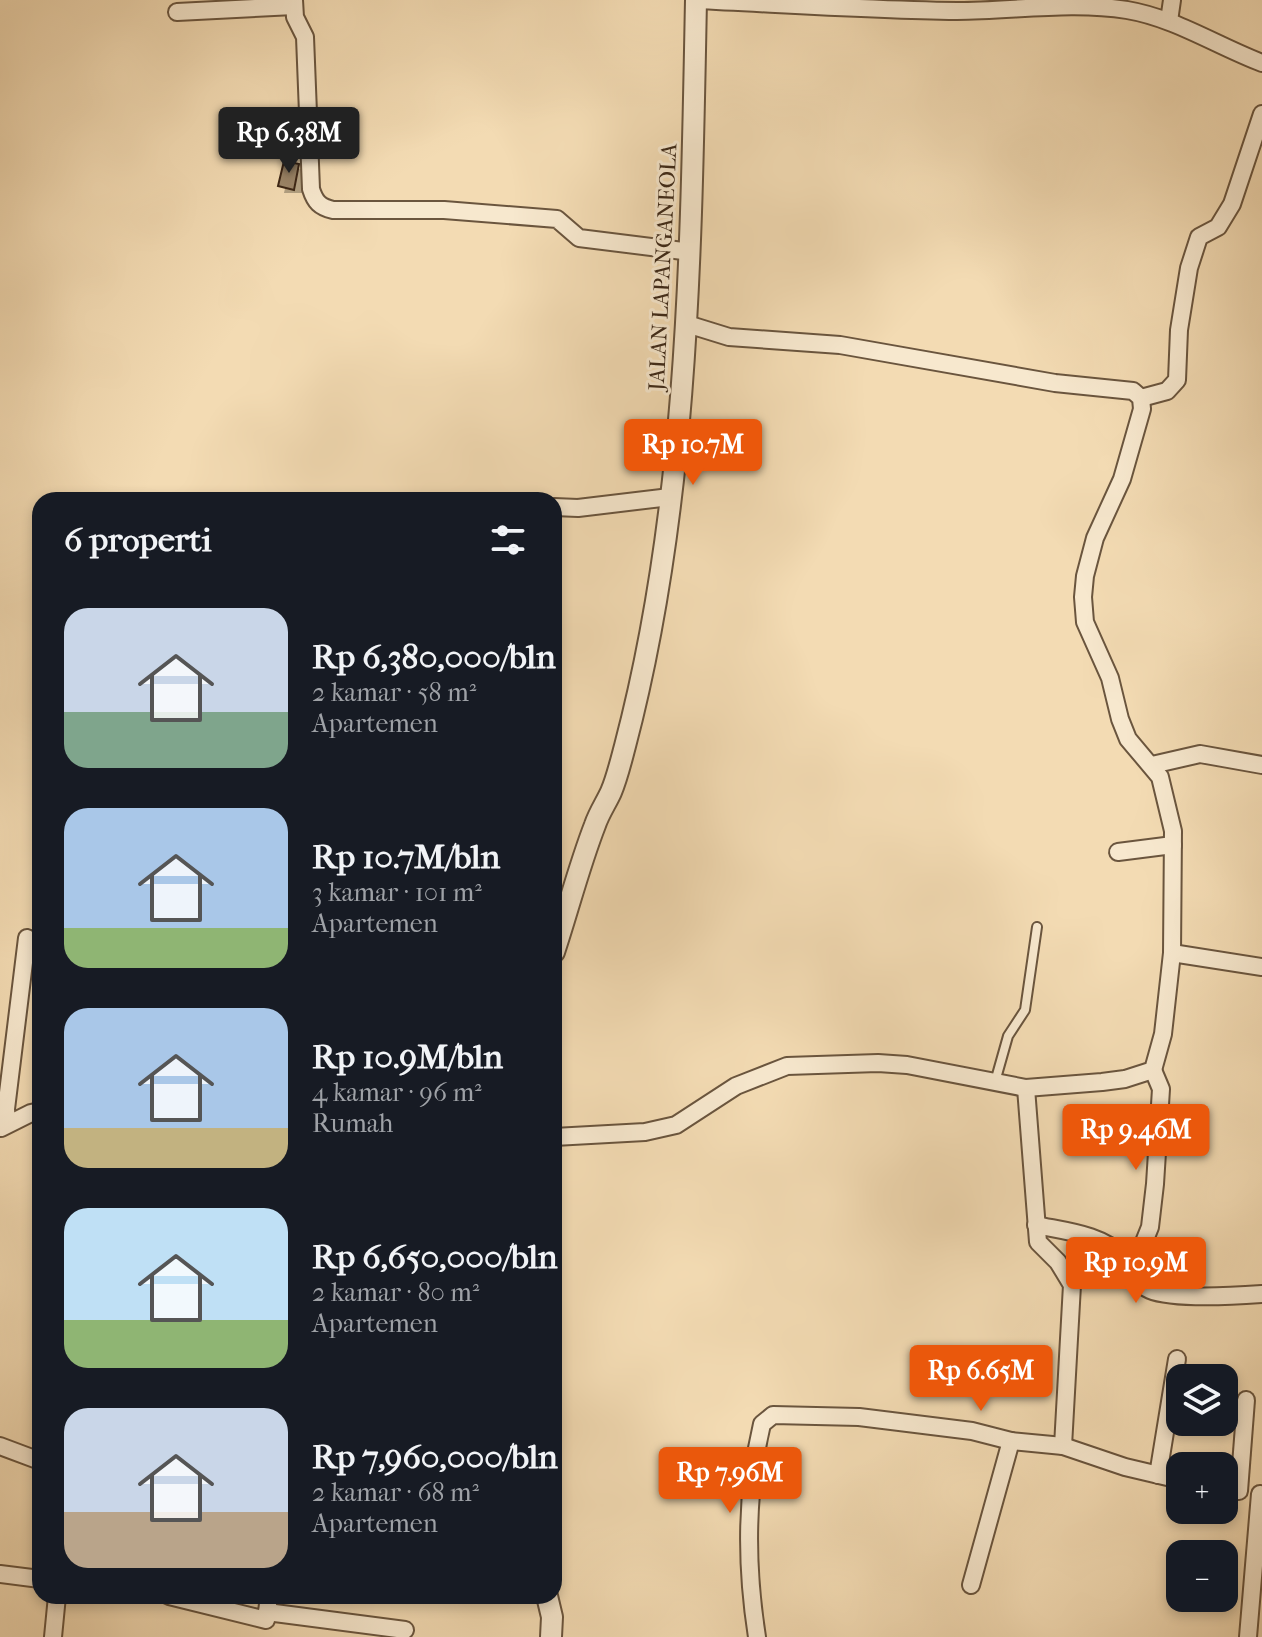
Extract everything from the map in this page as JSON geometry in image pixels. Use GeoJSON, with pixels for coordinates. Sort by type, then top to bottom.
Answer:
{"type":"FeatureCollection","features":[{"type":"Feature","properties":{"kind":"street"},"geometry":{"type":"LineString","coordinates":[[696,0],[954,11],[1091,6],[1128,10],[1169,21],[1261,59]]}},
{"type":"Feature","properties":{"kind":"street","name":"JALAN LAPANGANEOLA"},"geometry":{"type":"LineString","coordinates":[[562,927],[595,824],[611,792],[625,747],[657,598],[687,324],[696,0]]}},
{"type":"Feature","properties":{"kind":"street"},"geometry":{"type":"LineString","coordinates":[[1169,21],[1172,0]]}},
{"type":"Feature","properties":{"kind":"street"},"geometry":{"type":"LineString","coordinates":[[177,12],[294,3],[295,17],[306,43],[311,189],[314,200],[322,208],[444,210],[557,219],[579,238],[691,252]]}},
{"type":"Feature","properties":{"kind":"street"},"geometry":{"type":"LineString","coordinates":[[1141,398],[1167,391],[1177,380],[1179,330],[1189,268],[1199,237],[1218,227],[1232,204],[1262,114]]}},
{"type":"Feature","properties":{"kind":"street"},"geometry":{"type":"LineString","coordinates":[[687,324],[729,337],[840,345],[1055,383],[1133,391],[1141,398],[1142,409],[1122,479],[1095,538],[1083,597],[1085,622],[1110,678],[1120,719],[1128,739],[1160,777],[1173,831],[1172,953],[1163,1034],[1153,1070],[1161,1089],[1155,1184],[1150,1227],[1132,1272]]}},
{"type":"Feature","properties":{"kind":"street"},"geometry":{"type":"LineString","coordinates":[[562,507],[670,497]]}},
{"type":"Feature","properties":{"kind":"street"},"geometry":{"type":"LineString","coordinates":[[1152,765],[1200,754],[1262,765]]}},
{"type":"Feature","properties":{"kind":"street"},"geometry":{"type":"LineString","coordinates":[[1118,852],[1173,845]]}},
{"type":"Feature","properties":{"kind":"street"},"geometry":{"type":"LineString","coordinates":[[3,1126],[27,938]]}},
{"type":"Feature","properties":{"kind":"street"},"geometry":{"type":"LineString","coordinates":[[1172,953],[1262,967]]}},
{"type":"Feature","properties":{"kind":"street"},"geometry":{"type":"LineString","coordinates":[[562,1137],[645,1132],[676,1125],[736,1086],[787,1066],[907,1065],[1026,1088],[1125,1079],[1153,1070]]}},
{"type":"Feature","properties":{"kind":"street"},"geometry":{"type":"LineString","coordinates":[[1026,1088],[1038,1242],[1058,1262],[1072,1285],[1063,1446]]}},
{"type":"Feature","properties":{"kind":"street"},"geometry":{"type":"LineString","coordinates":[[3,1126],[32,1114]]}},
{"type":"Feature","properties":{"kind":"street"},"geometry":{"type":"LineString","coordinates":[[1036,1225],[1105,1244],[1123,1258],[1138,1284],[1152,1291],[1231,1296],[1262,1294]]}},
{"type":"Feature","properties":{"kind":"street"},"geometry":{"type":"LineString","coordinates":[[1158,1475],[1177,1359]]}},
{"type":"Feature","properties":{"kind":"street"},"geometry":{"type":"LineString","coordinates":[[1238,1452],[1246,1400]]}},
{"type":"Feature","properties":{"kind":"street"},"geometry":{"type":"LineString","coordinates":[[757,1637],[751,1576],[751,1490],[762,1424],[773,1415],[859,1417],[972,1431],[1011,1441],[1063,1446],[1166,1477]]}},
{"type":"Feature","properties":{"kind":"street"},"geometry":{"type":"LineString","coordinates":[[971,1585],[1011,1441]]}},
{"type":"Feature","properties":{"kind":"street"},"geometry":{"type":"LineString","coordinates":[[0,1446],[32,1458]]}},
{"type":"Feature","properties":{"kind":"street"},"geometry":{"type":"LineString","coordinates":[[1238,1491],[1261,1494],[1248,1637]]}},
{"type":"Feature","properties":{"kind":"street"},"geometry":{"type":"LineString","coordinates":[[0,1574],[32,1578]]}},
{"type":"Feature","properties":{"kind":"street"},"geometry":{"type":"LineString","coordinates":[[53,1637],[56,1604]]}},
{"type":"Feature","properties":{"kind":"street"},"geometry":{"type":"LineString","coordinates":[[208,1604],[266,1616],[374,1631],[405,1630]]}},
{"type":"Feature","properties":{"kind":"street"},"geometry":{"type":"LineString","coordinates":[[549,1604],[551,1637]]}},
{"type":"Feature","properties":{"kind":"lane"},"geometry":{"type":"LineString","coordinates":[[994,1082],[1008,1036],[1025,1010],[1037,927]]}},
{"type":"Feature","properties":{"kind":"building"},"geometry":{"type":"Polygon","coordinates":[[[284,161],[299,164],[294,190],[278,186],[284,161]]]}}]}
